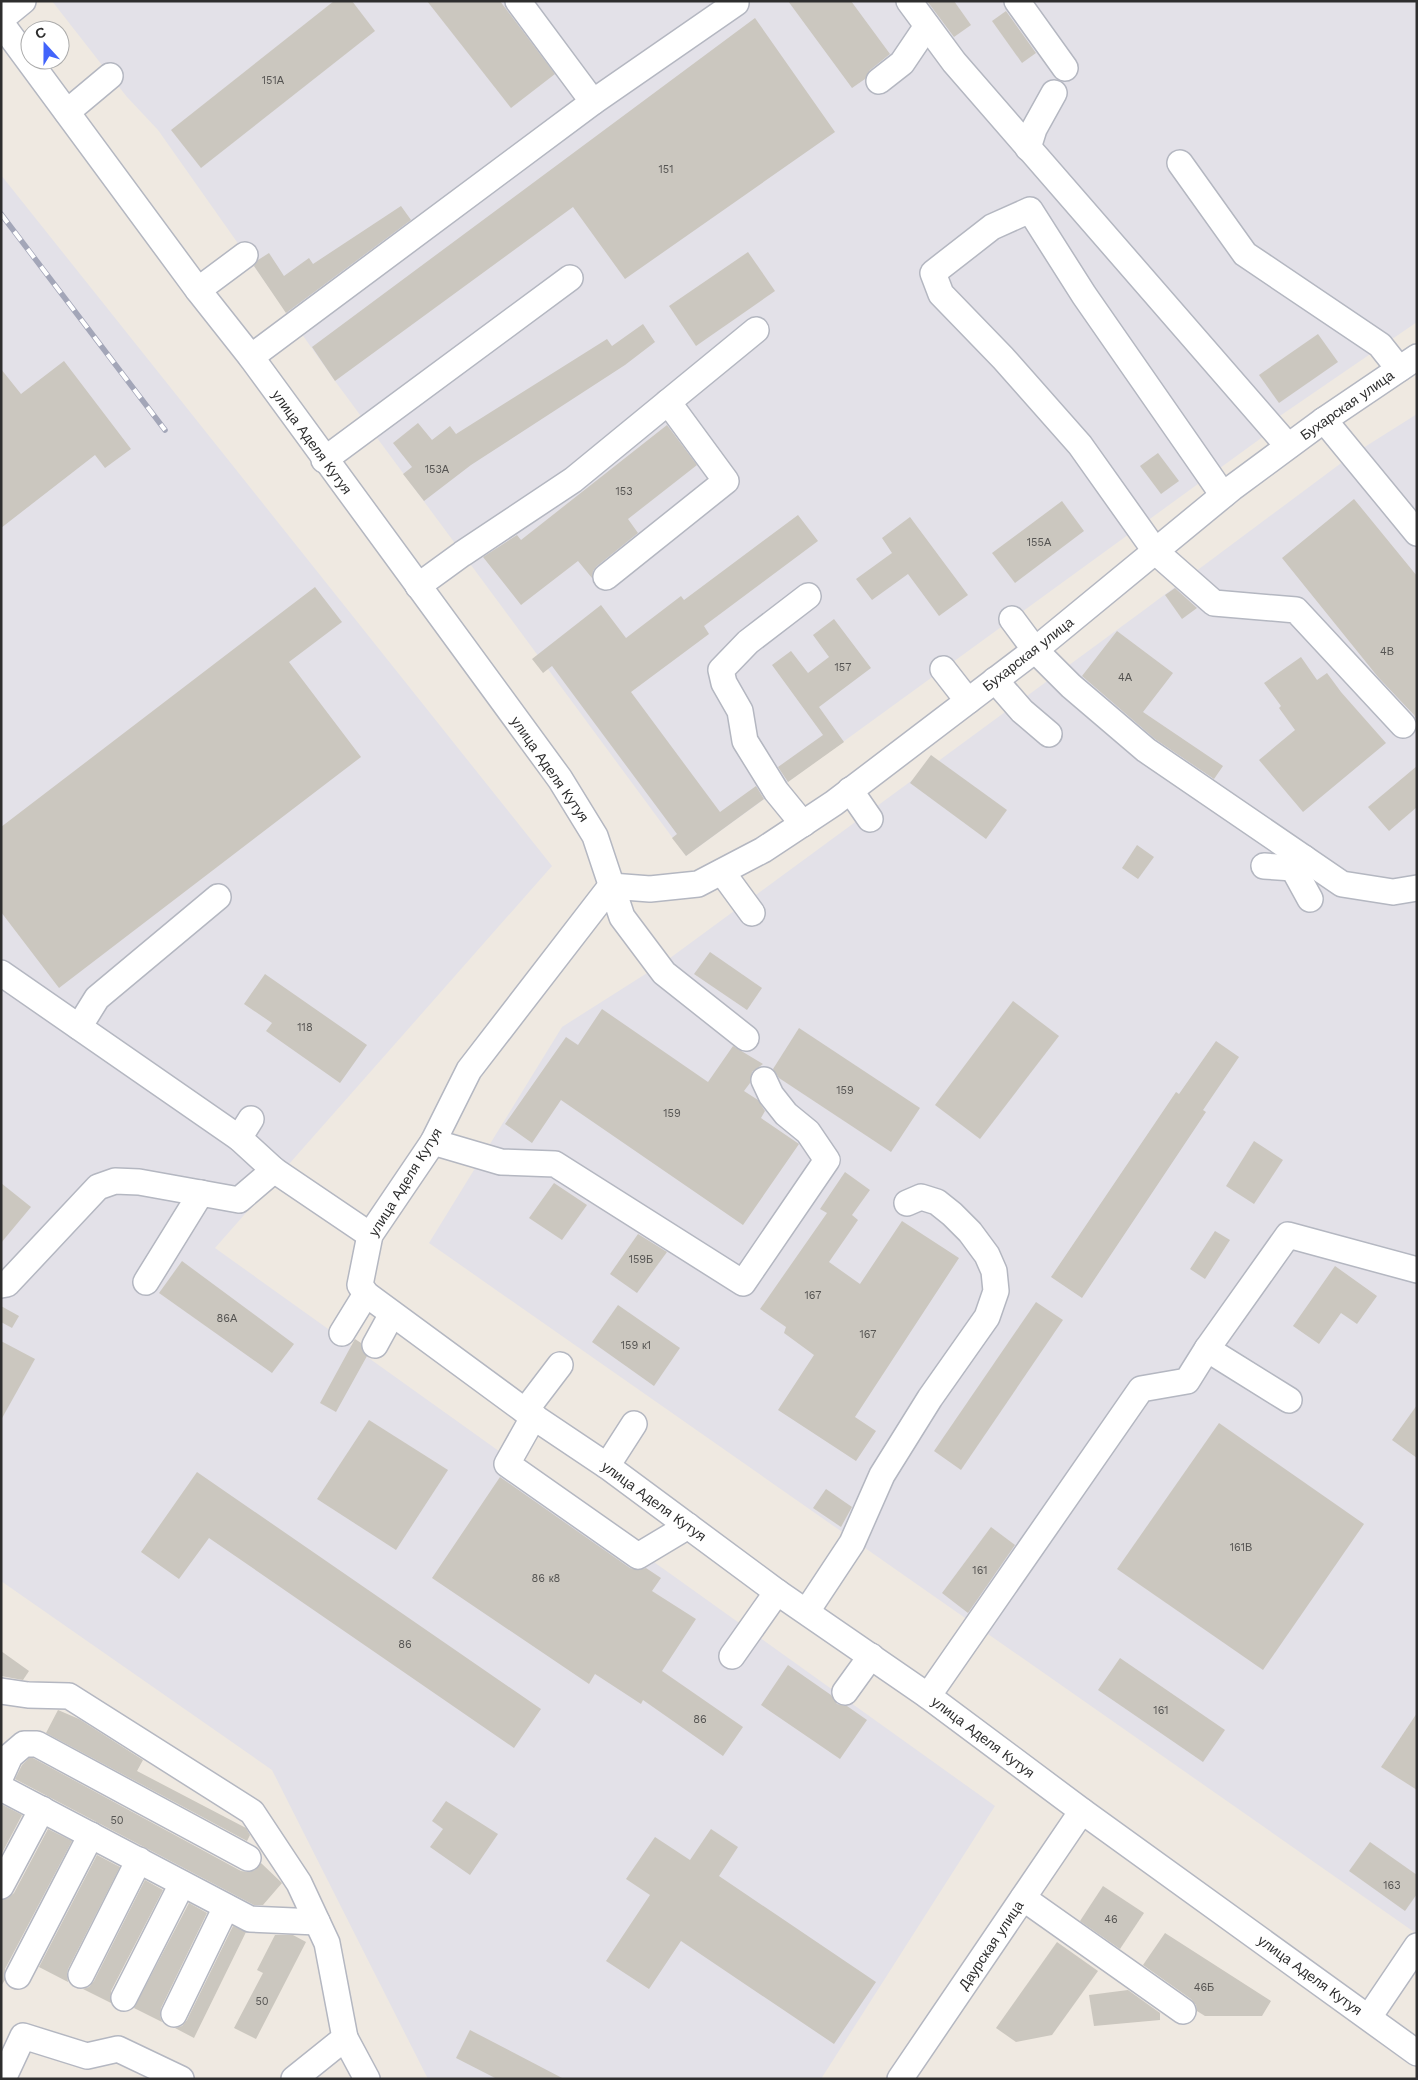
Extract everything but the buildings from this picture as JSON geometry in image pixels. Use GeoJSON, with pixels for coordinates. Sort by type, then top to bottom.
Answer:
{"type":"FeatureCollection","features":[{"type":"Feature","properties":{"kind":"street"},"geometry":{"type":"LineString","coordinates":[[1,19],[23,1]]}},
{"type":"Feature","properties":{"kind":"street"},"geometry":{"type":"LineString","coordinates":[[518,1],[593,102]]}},
{"type":"Feature","properties":{"kind":"street"},"geometry":{"type":"LineString","coordinates":[[909,1],[954,62],[1288,446]]}},
{"type":"Feature","properties":{"kind":"street"},"geometry":{"type":"LineString","coordinates":[[1017,1],[1065,68]]}},
{"type":"Feature","properties":{"kind":"street"},"geometry":{"type":"LineString","coordinates":[[251,358],[593,102],[736,3]]}},
{"type":"Feature","properties":{"kind":"street","name":"улица Аделя Кутуя"},"geometry":{"type":"LineString","coordinates":[[1,23],[198,290],[251,358],[324,460],[560,779],[595,836],[612,886],[469,1070],[433,1142],[370,1235],[360,1285],[366,1294],[606,1466],[777,1592],[807,1610],[928,1696],[1082,1811],[1417,2052]]}},
{"type":"Feature","properties":{"kind":"street"},"geometry":{"type":"LineString","coordinates":[[879,81],[902,63],[927,26]]}},
{"type":"Feature","properties":{"kind":"street"},"geometry":{"type":"LineString","coordinates":[[67,112],[110,76]]}},
{"type":"Feature","properties":{"kind":"street"},"geometry":{"type":"LineString","coordinates":[[1028,148],[1034,130],[1054,93]]}},
{"type":"Feature","properties":{"kind":"street"},"geometry":{"type":"LineString","coordinates":[[1180,163],[1246,254],[1408,363]]}},
{"type":"Feature","properties":{"kind":"street"},"geometry":{"type":"LineString","coordinates":[[1223,495],[1084,295],[1030,210],[992,228],[933,273],[941,294],[1003,358],[1080,445],[1156,552],[1214,603],[1296,610],[1403,726]]}},
{"type":"Feature","properties":{"kind":"street"},"geometry":{"type":"LineString","coordinates":[[198,290],[245,255]]}},
{"type":"Feature","properties":{"kind":"street"},"geometry":{"type":"LineString","coordinates":[[324,460],[570,278]]}},
{"type":"Feature","properties":{"kind":"street"},"geometry":{"type":"LineString","coordinates":[[418,586],[462,554],[573,480],[756,330]]}},
{"type":"Feature","properties":{"kind":"street","name":"Бухарская улица"},"geometry":{"type":"LineString","coordinates":[[612,886],[650,889],[698,884],[763,850],[803,824],[1035,650],[1223,495],[1324,420],[1408,363]]}},
{"type":"Feature","properties":{"kind":"street"},"geometry":{"type":"LineString","coordinates":[[606,577],[726,481],[668,402]]}},
{"type":"Feature","properties":{"kind":"street"},"geometry":{"type":"LineString","coordinates":[[1324,420],[1417,533]]}},
{"type":"Feature","properties":{"kind":"street"},"geometry":{"type":"LineString","coordinates":[[803,824],[776,791],[745,741],[740,711],[724,683],[722,670],[748,642],[808,596]]}},
{"type":"Feature","properties":{"kind":"street"},"geometry":{"type":"LineString","coordinates":[[1012,619],[1035,650],[1071,686],[1146,750],[1298,863],[1342,884],[1393,892],[1417,888]]}},
{"type":"Feature","properties":{"kind":"street"},"geometry":{"type":"LineString","coordinates":[[944,669],[968,701]]}},
{"type":"Feature","properties":{"kind":"street"},"geometry":{"type":"LineString","coordinates":[[996,680],[1022,711],[1049,734]]}},
{"type":"Feature","properties":{"kind":"street"},"geometry":{"type":"LineString","coordinates":[[850,790],[870,819]]}},
{"type":"Feature","properties":{"kind":"street"},"geometry":{"type":"LineString","coordinates":[[1264,866],[1298,863]]}},
{"type":"Feature","properties":{"kind":"street"},"geometry":{"type":"LineString","coordinates":[[1298,863],[1310,899]]}},
{"type":"Feature","properties":{"kind":"street"},"geometry":{"type":"LineString","coordinates":[[722,872],[752,913]]}},
{"type":"Feature","properties":{"kind":"street"},"geometry":{"type":"LineString","coordinates":[[612,886],[622,917],[664,974],[746,1038]]}},
{"type":"Feature","properties":{"kind":"street"},"geometry":{"type":"LineString","coordinates":[[79,1027],[97,998],[218,897]]}},
{"type":"Feature","properties":{"kind":"street"},"geometry":{"type":"LineString","coordinates":[[1,973],[79,1027],[245,1128],[274,1170],[370,1235]]}},
{"type":"Feature","properties":{"kind":"street"},"geometry":{"type":"LineString","coordinates":[[433,1142],[501,1162],[555,1164],[743,1284],[827,1160],[808,1132],[781,1108],[764,1080]]}},
{"type":"Feature","properties":{"kind":"street"},"geometry":{"type":"LineString","coordinates":[[1,1285],[7,1284],[98,1187],[115,1181],[139,1182],[238,1200],[274,1170]]}},
{"type":"Feature","properties":{"kind":"street"},"geometry":{"type":"LineString","coordinates":[[146,1282],[202,1193]]}},
{"type":"Feature","properties":{"kind":"street"},"geometry":{"type":"LineString","coordinates":[[807,1610],[852,1544],[882,1475],[930,1398],[987,1317],[996,1291],[994,1271],[987,1255],[970,1232],[952,1214],[937,1202],[921,1198],[907,1203]]}},
{"type":"Feature","properties":{"kind":"street"},"geometry":{"type":"LineString","coordinates":[[928,1696],[1141,1389],[1187,1381],[1207,1349],[1288,1235],[1417,1270]]}},
{"type":"Feature","properties":{"kind":"street"},"geometry":{"type":"LineString","coordinates":[[342,1334],[366,1294]]}},
{"type":"Feature","properties":{"kind":"street"},"geometry":{"type":"LineString","coordinates":[[375,1345],[392,1314]]}},
{"type":"Feature","properties":{"kind":"street"},"geometry":{"type":"LineString","coordinates":[[1207,1349],[1290,1400]]}},
{"type":"Feature","properties":{"kind":"street"},"geometry":{"type":"LineString","coordinates":[[560,1365],[530,1413],[507,1464],[638,1556],[688,1526]]}},
{"type":"Feature","properties":{"kind":"street"},"geometry":{"type":"LineString","coordinates":[[606,1466],[634,1424]]}},
{"type":"Feature","properties":{"kind":"street"},"geometry":{"type":"LineString","coordinates":[[732,1656],[777,1592]]}},
{"type":"Feature","properties":{"kind":"street"},"geometry":{"type":"LineString","coordinates":[[845,1692],[870,1656]]}},
{"type":"Feature","properties":{"kind":"street"},"geometry":{"type":"LineString","coordinates":[[1,1691],[28,1695],[69,1696],[252,1812],[299,1883],[327,1943],[345,2038],[367,2079]]}},
{"type":"Feature","properties":{"kind":"street"},"geometry":{"type":"LineString","coordinates":[[1,1776],[10,1756],[24,1744],[37,1744],[248,1858]]}},
{"type":"Feature","properties":{"kind":"street"},"geometry":{"type":"LineString","coordinates":[[1,1788],[250,1919],[317,1922]]}},
{"type":"Feature","properties":{"kind":"street"},"geometry":{"type":"LineString","coordinates":[[1,1886],[42,1809]]}},
{"type":"Feature","properties":{"kind":"street","name":"Даурская улица"},"geometry":{"type":"LineString","coordinates":[[900,2079],[1082,1811]]}},
{"type":"Feature","properties":{"kind":"street"},"geometry":{"type":"LineString","coordinates":[[18,1976],[91,1835]]}},
{"type":"Feature","properties":{"kind":"street"},"geometry":{"type":"LineString","coordinates":[[81,1975],[139,1860]]}},
{"type":"Feature","properties":{"kind":"street"},"geometry":{"type":"LineString","coordinates":[[124,1998],[182,1884]]}},
{"type":"Feature","properties":{"kind":"street"},"geometry":{"type":"LineString","coordinates":[[1022,1898],[1183,2011]]}},
{"type":"Feature","properties":{"kind":"street"},"geometry":{"type":"LineString","coordinates":[[174,2014],[226,1907]]}},
{"type":"Feature","properties":{"kind":"street"},"geometry":{"type":"LineString","coordinates":[[1369,2017],[1417,1946]]}},
{"type":"Feature","properties":{"kind":"street"},"geometry":{"type":"LineString","coordinates":[[3,2079],[23,2036],[87,2056],[118,2049],[181,2079]]}},
{"type":"Feature","properties":{"kind":"street"},"geometry":{"type":"LineString","coordinates":[[294,2079],[345,2038]]}},
{"type":"Feature","properties":{"kind":"shaded area"},"geometry":{"type":"Polygon","coordinates":[[[52,1],[1417,1],[1417,322],[1274,420],[1264,436],[686,856],[335,381],[158,130],[127,97],[70,24],[70,20],[67,20],[52,1]]]}},
{"type":"Feature","properties":{"kind":"shaded area"},"geometry":{"type":"Polygon","coordinates":[[[1,175],[552,866],[215,1248],[995,1806],[821,2079],[428,2079],[272,1770],[1,1581],[1,175]]]}},
{"type":"Feature","properties":{"kind":"shaded area"},"geometry":{"type":"Polygon","coordinates":[[[1417,414],[1417,1934],[429,1243],[562,1027],[666,961],[1352,455],[1417,414]]]}},
{"type":"Feature","properties":{"kind":"railway"},"geometry":{"type":"LineString","coordinates":[[1,214],[165,430]]}}]}
